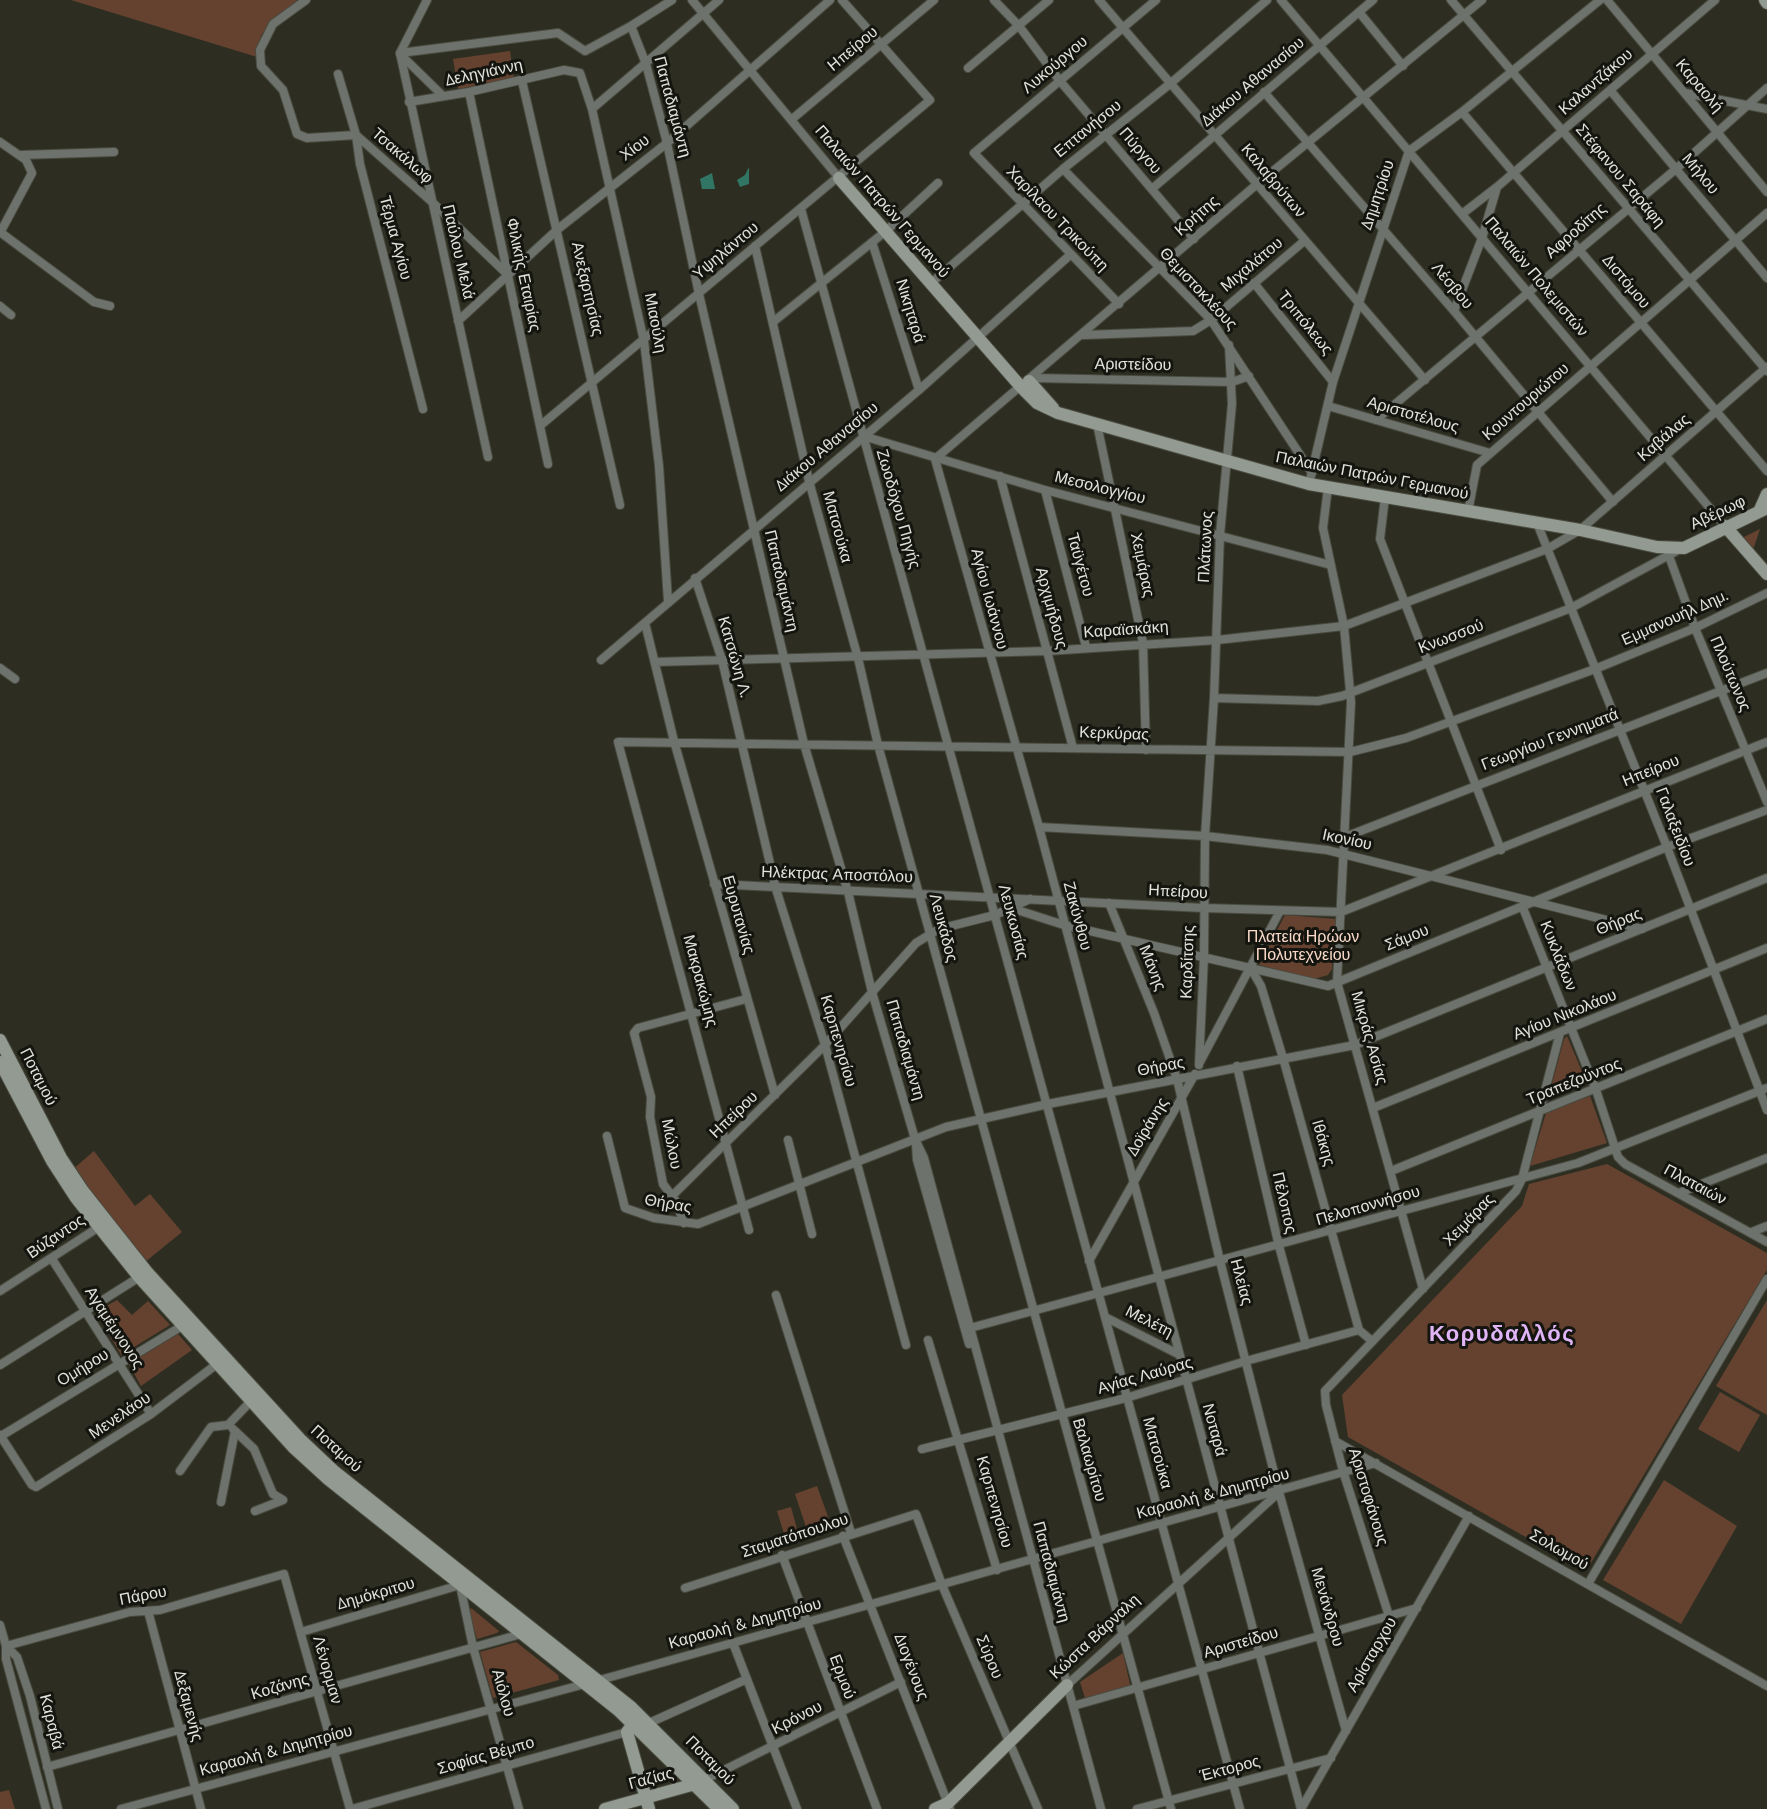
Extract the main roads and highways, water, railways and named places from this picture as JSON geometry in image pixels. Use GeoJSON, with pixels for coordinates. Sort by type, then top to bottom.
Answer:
{"type":"FeatureCollection","features":[{"type":"Feature","properties":{"kind":"water"},"geometry":{"type":"Polygon","coordinates":[[[749,167],[749,184],[740,187],[737,180],[745,175],[749,167]]]}},
{"type":"Feature","properties":{"kind":"water"},"geometry":{"type":"Polygon","coordinates":[[[712,173],[715,189],[702,189],[700,179],[712,173]]]}},
{"type":"Feature","properties":{"kind":"district","name":"Κορυδαλλός"},"geometry":{"type":"Point","coordinates":[1502,1335]}},
{"type":"Feature","properties":{"kind":"park label","name":"Πλατεία Ηρώων Πολυτεχνείου"},"geometry":{"type":"Point","coordinates":[1303,946]}}]}
